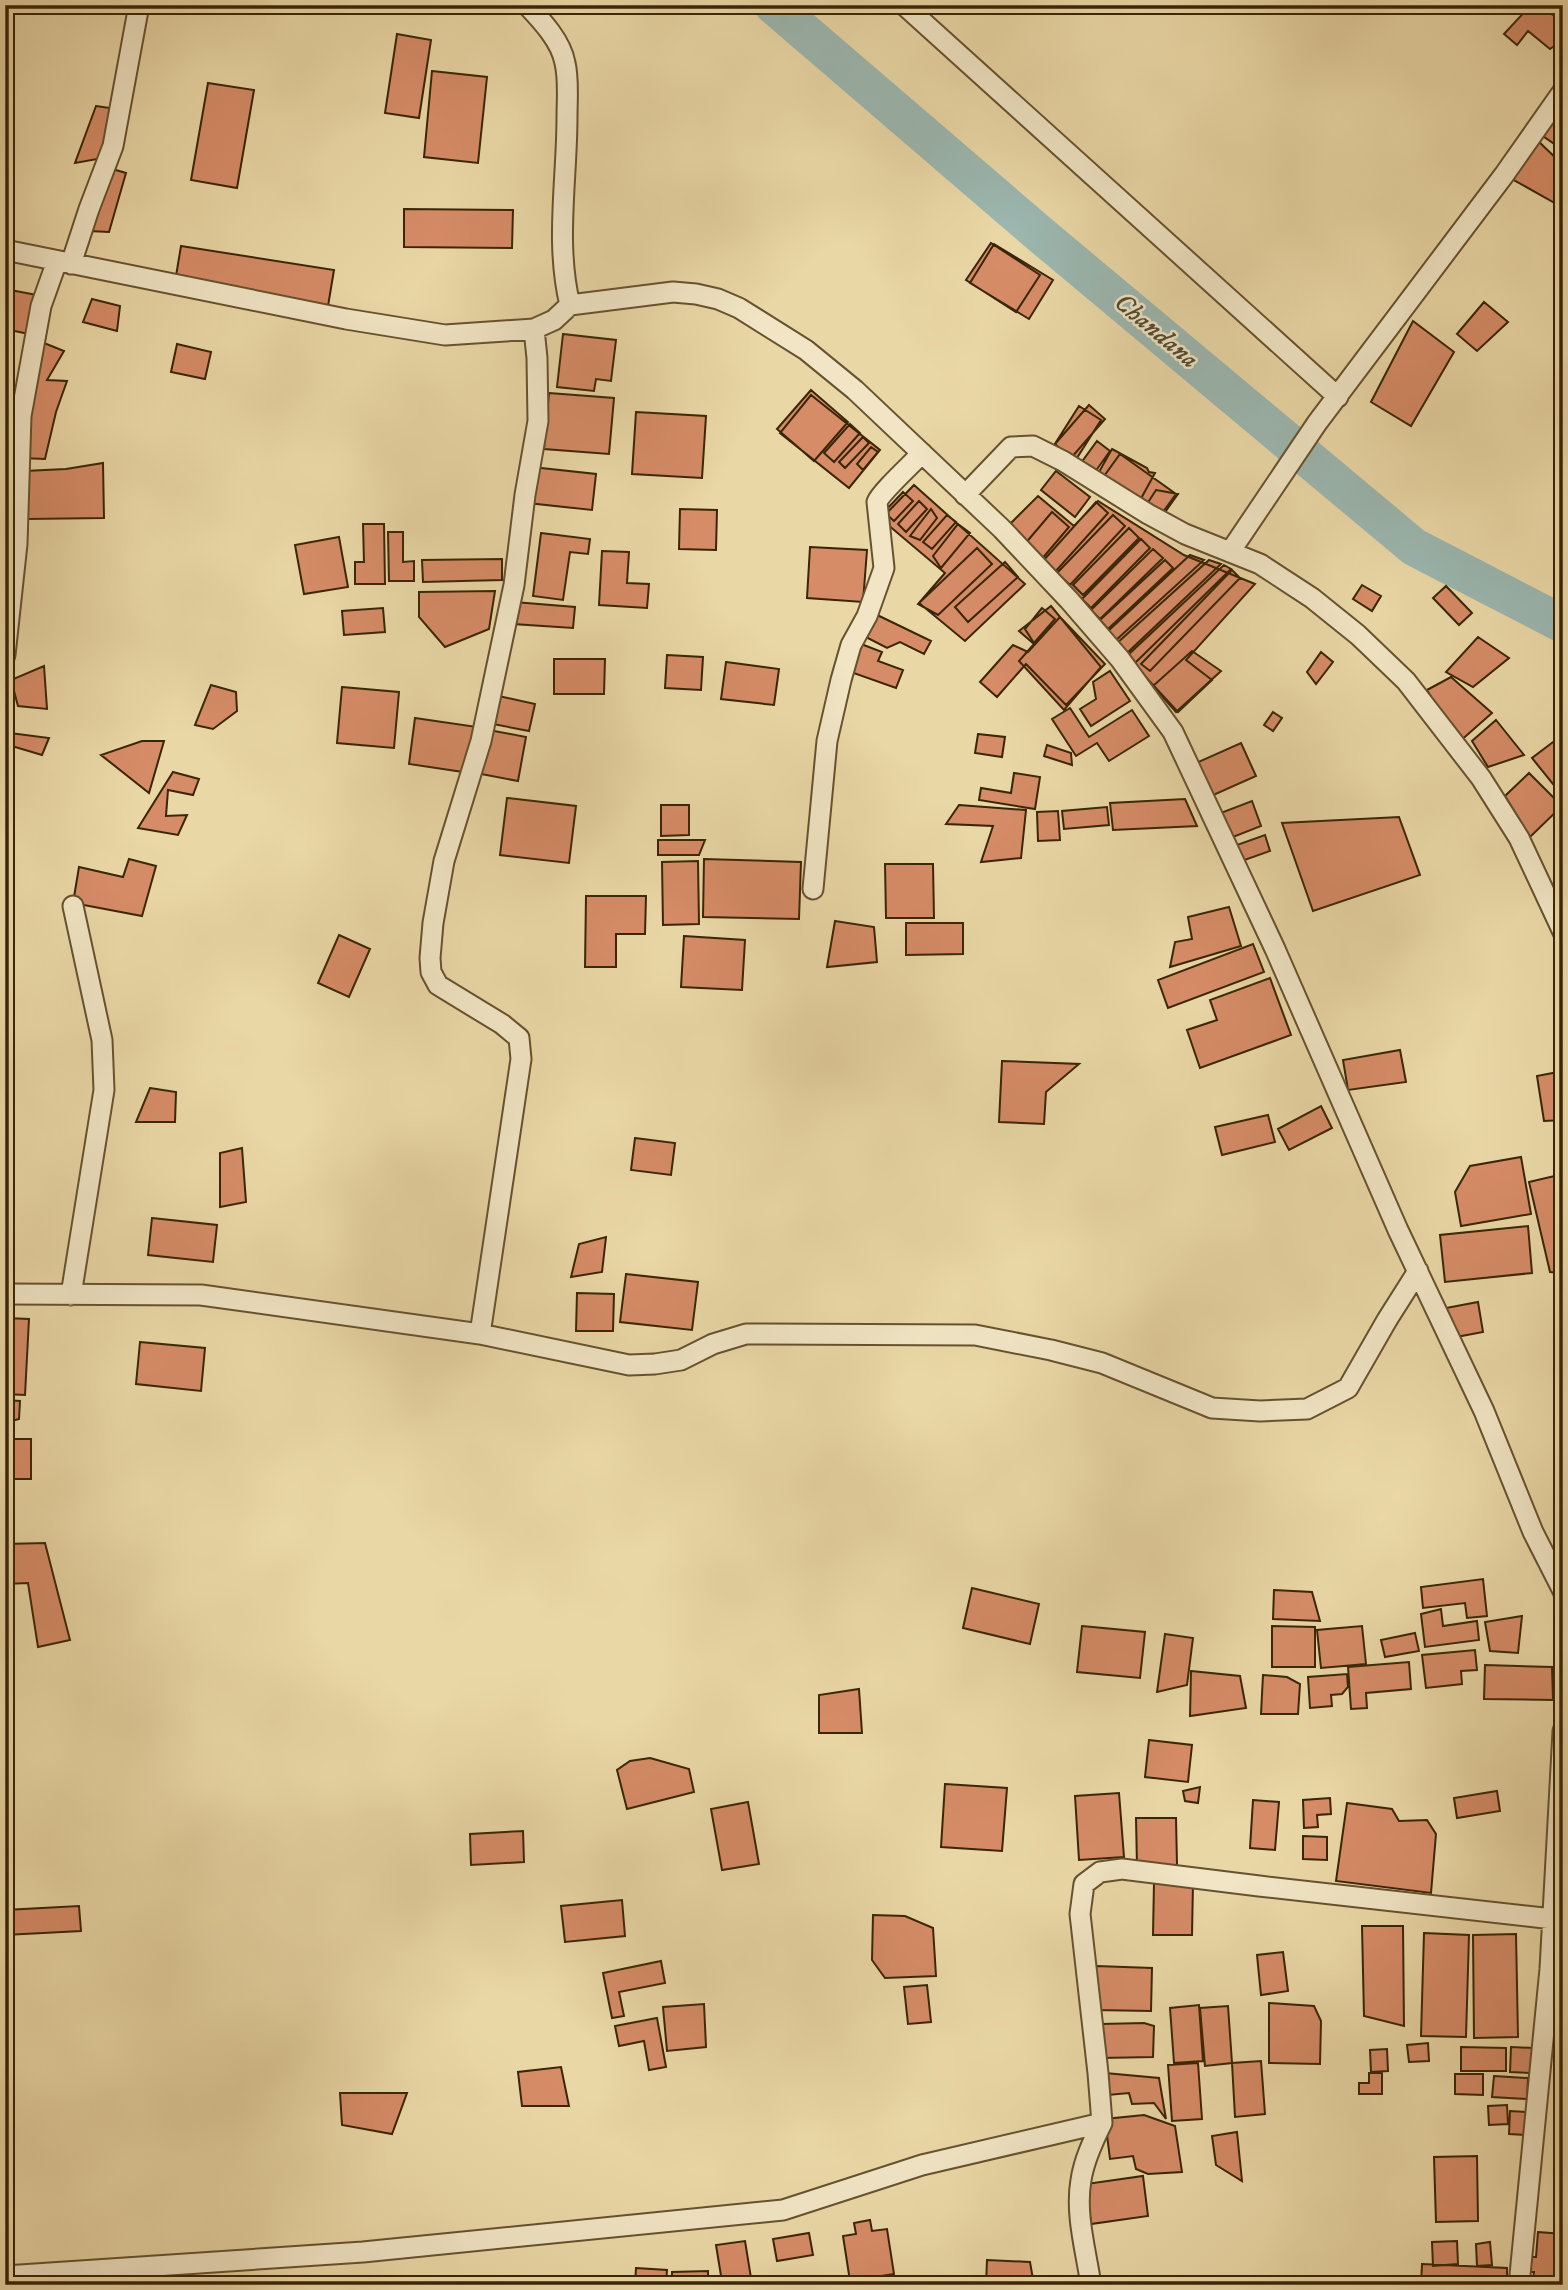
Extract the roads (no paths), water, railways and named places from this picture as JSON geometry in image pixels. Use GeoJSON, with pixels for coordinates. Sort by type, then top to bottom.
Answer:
{"type":"FeatureCollection","features":[{"type":"Feature","properties":{"kind":"street"},"geometry":{"type":"LineString","coordinates":[[5,655],[16,544],[20,416],[41,306],[89,209],[113,146],[139,5]]}},
{"type":"Feature","properties":{"kind":"street"},"geometry":{"type":"LineString","coordinates":[[527,5],[543,23],[565,61],[567,140],[563,188],[563,278],[570,305]]}},
{"type":"Feature","properties":{"kind":"street"},"geometry":{"type":"LineString","coordinates":[[904,5],[1338,397]]}},
{"type":"Feature","properties":{"kind":"street"},"geometry":{"type":"LineString","coordinates":[[1230,552],[1317,423],[1504,175],[1563,91]]}},
{"type":"Feature","properties":{"kind":"street"},"geometry":{"type":"LineString","coordinates":[[5,250],[346,319],[446,335],[534,329],[554,320],[570,305],[673,292],[696,294],[739,308],[806,350],[855,390],[1002,529],[1069,600],[1120,659],[1173,732],[1275,949],[1418,1271],[1484,1411],[1533,1532],[1563,1591]]}},
{"type":"Feature","properties":{"kind":"street"},"geometry":{"type":"LineString","coordinates":[[480,1334],[521,1059],[519,1038],[502,1024],[438,985],[431,972],[430,958],[444,861],[481,741],[514,585],[525,495],[538,421],[534,329]]}},
{"type":"Feature","properties":{"kind":"street"},"geometry":{"type":"LineString","coordinates":[[965,495],[1011,447],[1032,446],[1063,461],[1185,534],[1260,564],[1312,598],[1358,635],[1406,681],[1482,778],[1519,838],[1563,932]]}},
{"type":"Feature","properties":{"kind":"street"},"geometry":{"type":"LineString","coordinates":[[813,889],[827,741],[851,645],[867,616],[884,568],[877,502],[880,494],[892,486],[922,453]]}},
{"type":"Feature","properties":{"kind":"street"},"geometry":{"type":"LineString","coordinates":[[71,1295],[104,1090],[102,1040],[73,906]]}},
{"type":"Feature","properties":{"kind":"street"},"geometry":{"type":"LineString","coordinates":[[5,1294],[201,1295],[480,1334],[629,1365],[681,1360],[746,1334],[975,1335],[1102,1363],[1212,1408],[1260,1411],[1307,1409],[1348,1388],[1418,1271]]}},
{"type":"Feature","properties":{"kind":"street"},"geometry":{"type":"LineString","coordinates":[[1519,2285],[1553,1919],[1563,1731]]}},
{"type":"Feature","properties":{"kind":"street"},"geometry":{"type":"LineString","coordinates":[[1091,2285],[1079,2203],[1081,2178],[1101,2123],[1080,1914],[1084,1884],[1100,1871],[1122,1869],[1553,1919]]}},
{"type":"Feature","properties":{"kind":"street"},"geometry":{"type":"LineString","coordinates":[[5,2276],[363,2252],[783,2210],[922,2165],[1101,2123]]}},
{"type":"Feature","properties":{"kind":"waterway","name":"Chandana"},"geometry":{"type":"LineString","coordinates":[[773,5],[1042,236],[1414,547],[1563,624]]}}]}
